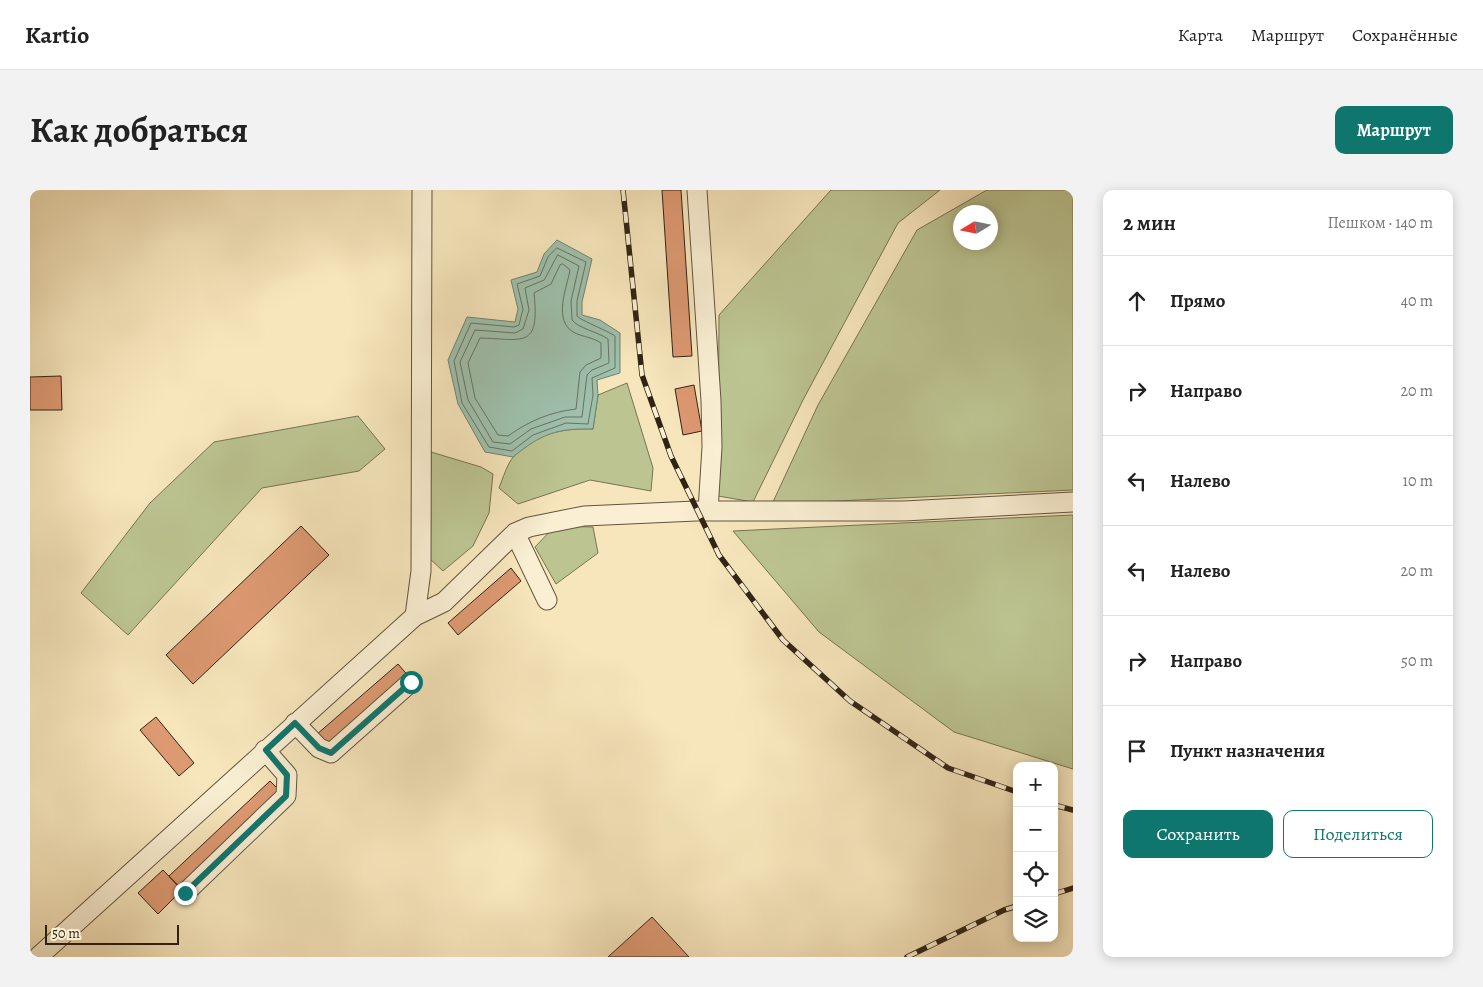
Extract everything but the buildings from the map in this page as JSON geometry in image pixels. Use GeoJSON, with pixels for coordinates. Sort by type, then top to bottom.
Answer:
{"type":"FeatureCollection","features":[{"type":"Feature","properties":{"kind":"street"},"geometry":{"type":"LineString","coordinates":[[415,616],[421,571],[422,190]]}},
{"type":"Feature","properties":{"kind":"street"},"geometry":{"type":"LineString","coordinates":[[697,190],[711,401],[712,447],[708,511]]}},
{"type":"Feature","properties":{"kind":"street"},"geometry":{"type":"LineString","coordinates":[[38,957],[415,616],[444,602],[514,533],[528,526],[584,516],[708,511],[904,511],[1073,502]]}},
{"type":"Feature","properties":{"kind":"street"},"geometry":{"type":"LineString","coordinates":[[514,533],[546,600]]}},
{"type":"Feature","properties":{"kind":"street"},"geometry":{"type":"LineString","coordinates":[[295,723],[319,748],[331,753],[411,682]]}},
{"type":"Feature","properties":{"kind":"street"},"geometry":{"type":"LineString","coordinates":[[185,893],[286,796],[287,775],[266,750]]}},
{"type":"Feature","properties":{"kind":"shaded area"},"geometry":{"type":"Polygon","coordinates":[[[831,190],[940,190],[898,223],[803,400],[753,502],[718,496],[719,315],[831,190]]]}},
{"type":"Feature","properties":{"kind":"shaded area"},"geometry":{"type":"Polygon","coordinates":[[[987,190],[1073,190],[1073,490],[772,504],[818,405],[917,230],[953,209],[953,250],[998,250],[998,205],[961,205],[987,190]]]}},
{"type":"Feature","properties":{"kind":"shaded area"},"geometry":{"type":"Polygon","coordinates":[[[627,383],[653,468],[651,491],[590,480],[518,504],[499,488],[509,463],[522,448],[541,437],[561,431],[593,429],[598,395],[627,383]]]}},
{"type":"Feature","properties":{"kind":"shaded area"},"geometry":{"type":"Polygon","coordinates":[[[358,416],[385,449],[359,471],[262,488],[128,635],[81,593],[150,503],[214,442],[358,416]]]}},
{"type":"Feature","properties":{"kind":"shaded area"},"geometry":{"type":"Polygon","coordinates":[[[431,452],[481,467],[493,474],[489,513],[473,546],[443,571],[429,558],[431,452]]]}},
{"type":"Feature","properties":{"kind":"shaded area"},"geometry":{"type":"Polygon","coordinates":[[[1073,515],[1073,769],[1058,764],[1058,762],[1050,762],[954,732],[819,632],[733,531],[1073,515]]]}},
{"type":"Feature","properties":{"kind":"shaded area"},"geometry":{"type":"Polygon","coordinates":[[[555,526],[593,527],[598,553],[556,584],[535,547],[555,526]]]}},
{"type":"Feature","properties":{"kind":"water"},"geometry":{"type":"Polygon","coordinates":[[[557,240],[592,259],[582,302],[582,315],[600,320],[620,333],[620,373],[597,380],[598,395],[593,429],[559,431],[550,434],[532,443],[513,457],[485,452],[458,404],[448,360],[467,317],[515,322],[518,309],[511,280],[537,272],[544,254],[557,240]]]}},
{"type":"Feature","properties":{"kind":"railway"},"geometry":{"type":"LineString","coordinates":[[623,190],[642,375],[671,456],[719,555],[783,640],[850,701],[948,768],[1013,791]]}},
{"type":"Feature","properties":{"kind":"railway"},"geometry":{"type":"LineString","coordinates":[[1058,806],[1073,810]]}},
{"type":"Feature","properties":{"kind":"railway"},"geometry":{"type":"LineString","coordinates":[[1058,893],[1073,888]]}},
{"type":"Feature","properties":{"kind":"railway"},"geometry":{"type":"LineString","coordinates":[[907,957],[1013,907]]}},
{"type":"Feature","properties":{"kind":"route"},"geometry":{"type":"LineString","coordinates":[[185,893],[286,796],[287,775],[266,750],[295,723],[319,748],[331,753],[411,682]]}}]}
